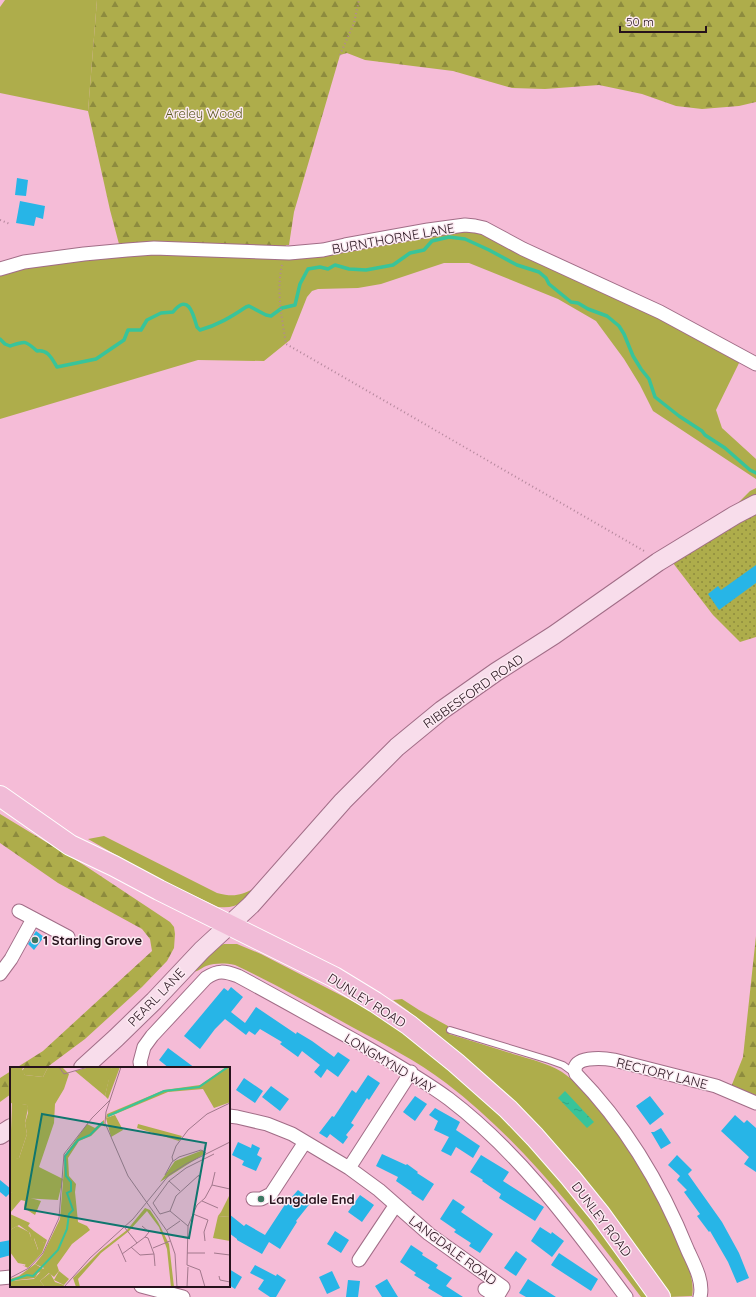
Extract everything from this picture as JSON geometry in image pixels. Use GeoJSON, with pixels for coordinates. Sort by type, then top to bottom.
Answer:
{"type":"FeatureCollection","features":[{"type":"Feature","properties":{"kind":"main road","name":"RIBBESFORD ROAD"},"geometry":{"type":"LineString","coordinates":[[229,925],[251,905],[343,801],[397,747],[442,710],[496,672],[554,635],[658,562],[735,515],[756,504]]}},
{"type":"Feature","properties":{"kind":"main road","name":"DUNLEY ROAD"},"geometry":{"type":"LineString","coordinates":[[0,796],[70,846],[114,866],[334,977],[409,1025],[456,1063],[508,1110],[535,1137],[600,1214],[660,1297]]}},
{"type":"Feature","properties":{"kind":"main road","name":"PEARL LANE"},"geometry":{"type":"LineString","coordinates":[[84,1067],[154,1001],[202,950],[229,925]]}},
{"type":"Feature","properties":{"kind":"main road"},"geometry":{"type":"LineString","coordinates":[[0,1135],[10,1129]]}},
{"type":"Feature","properties":{"kind":"street","name":"BURNTHORNE LANE"},"geometry":{"type":"LineString","coordinates":[[0,269],[24,262],[84,254],[154,248],[289,253],[323,250],[428,230],[465,225],[475,226],[484,228],[523,249],[660,312],[756,364]]}},
{"type":"Feature","properties":{"kind":"street"},"geometry":{"type":"LineString","coordinates":[[18,911],[68,937]]}},
{"type":"Feature","properties":{"kind":"street"},"geometry":{"type":"LineString","coordinates":[[0,974],[11,959],[33,919]]}},
{"type":"Feature","properties":{"kind":"street","name":"LONGMYND WAY"},"geometry":{"type":"LineString","coordinates":[[141,1062],[144,1046],[206,978],[214,973],[221,972],[238,976],[411,1072],[450,1099],[501,1144],[536,1181],[626,1297]]}},
{"type":"Feature","properties":{"kind":"street","name":"RECTORY LANE"},"geometry":{"type":"LineString","coordinates":[[576,1074],[574,1070],[577,1063],[590,1059],[607,1059],[641,1066],[709,1084],[730,1091],[756,1103]]}},
{"type":"Feature","properties":{"kind":"street"},"geometry":{"type":"LineString","coordinates":[[349,1168],[411,1072]]}},
{"type":"Feature","properties":{"kind":"street"},"geometry":{"type":"LineString","coordinates":[[576,1074],[609,1111],[650,1173],[679,1227],[697,1270],[702,1294]]}},
{"type":"Feature","properties":{"kind":"street","name":"LANGDALE ROAD"},"geometry":{"type":"LineString","coordinates":[[230,1116],[267,1124],[305,1142],[349,1168],[379,1190],[395,1206],[429,1234],[503,1287],[497,1297],[485,1289]]}},
{"type":"Feature","properties":{"kind":"street"},"geometry":{"type":"LineString","coordinates":[[253,1199],[261,1199],[271,1194],[305,1142]]}},
{"type":"Feature","properties":{"kind":"street","name":"LANGDALE ROAD"},"geometry":{"type":"LineString","coordinates":[[359,1260],[395,1206]]}},
{"type":"Feature","properties":{"kind":"street"},"geometry":{"type":"LineString","coordinates":[[0,1278],[10,1277]]}},
{"type":"Feature","properties":{"kind":"street"},"geometry":{"type":"LineString","coordinates":[[145,1287],[183,1297]]}},
{"type":"Feature","properties":{"kind":"lane"},"geometry":{"type":"LineString","coordinates":[[450,1030],[549,1060],[563,1065],[576,1074]]}},
{"type":"Feature","properties":{"kind":"path"},"geometry":{"type":"LineString","coordinates":[[340,55],[354,23],[359,0]]}},
{"type":"Feature","properties":{"kind":"path"},"geometry":{"type":"LineString","coordinates":[[0,220],[10,224]]}},
{"type":"Feature","properties":{"kind":"path"},"geometry":{"type":"LineString","coordinates":[[289,253],[283,259],[279,291],[286,344],[652,556],[658,562]]}},
{"type":"Feature","properties":{"kind":"green space"},"geometry":{"type":"Polygon","coordinates":[[[5,0],[97,0],[88,111],[0,93],[0,7],[5,0]]]}},
{"type":"Feature","properties":{"kind":"green space","name":"Areley Wood"},"geometry":{"type":"Polygon","coordinates":[[[97,0],[756,0],[756,102],[739,106],[702,109],[676,106],[642,94],[599,85],[545,89],[512,88],[453,71],[365,60],[347,53],[340,55],[294,212],[289,245],[286,245],[285,249],[119,244],[88,111],[97,0]]]}},
{"type":"Feature","properties":{"kind":"green space"},"geometry":{"type":"Polygon","coordinates":[[[459,230],[482,233],[664,320],[740,361],[716,410],[722,428],[756,459],[756,479],[653,411],[640,385],[624,359],[596,321],[558,299],[469,263],[444,263],[381,284],[358,288],[318,289],[312,291],[307,297],[290,340],[264,361],[198,360],[0,419],[0,275],[33,267],[76,261],[152,254],[283,259],[304,258],[459,230]]]}},
{"type":"Feature","properties":{"kind":"green space"},"geometry":{"type":"Polygon","coordinates":[[[756,488],[756,494],[738,503],[750,491],[756,488]]]}},
{"type":"Feature","properties":{"kind":"green space"},"geometry":{"type":"Polygon","coordinates":[[[756,513],[756,637],[740,642],[713,615],[673,563],[756,513]]]}},
{"type":"Feature","properties":{"kind":"green space"},"geometry":{"type":"Polygon","coordinates":[[[0,814],[84,865],[170,922],[174,927],[174,948],[167,961],[142,987],[85,1039],[47,1067],[18,1067],[43,1051],[152,951],[150,939],[142,929],[58,883],[0,843],[0,814]]]}},
{"type":"Feature","properties":{"kind":"green space"},"geometry":{"type":"Polygon","coordinates":[[[104,836],[217,893],[236,895],[245,893],[255,888],[240,904],[231,907],[218,907],[153,876],[88,839],[104,836]]]}},
{"type":"Feature","properties":{"kind":"green space"},"geometry":{"type":"Polygon","coordinates":[[[756,936],[756,1098],[731,1087],[743,1057],[756,936]]]}},
{"type":"Feature","properties":{"kind":"green space"},"geometry":{"type":"Polygon","coordinates":[[[224,944],[237,944],[261,954],[358,1004],[395,1026],[493,1104],[557,1173],[653,1297],[641,1297],[597,1239],[551,1183],[526,1156],[501,1130],[435,1075],[388,1046],[280,987],[235,965],[213,964],[191,972],[217,947],[224,944]]]}},
{"type":"Feature","properties":{"kind":"green space"},"geometry":{"type":"Polygon","coordinates":[[[402,999],[448,1026],[449,1034],[550,1066],[562,1072],[583,1090],[607,1119],[657,1197],[684,1255],[691,1278],[692,1296],[668,1297],[475,1069],[407,1010],[393,1000],[402,999]]]}},
{"type":"Feature","properties":{"kind":"green space"},"geometry":{"type":"Polygon","coordinates":[[[10,1072],[10,1095],[0,1102],[0,1078],[10,1072]]]}},
{"type":"Feature","properties":{"kind":"water"},"geometry":{"type":"Polygon","coordinates":[[[565,1091],[594,1122],[587,1128],[558,1098],[565,1091]]]}},
{"type":"Feature","properties":{"kind":"building"},"geometry":{"type":"Polygon","coordinates":[[[17,178],[28,180],[26,196],[15,195],[17,178]]]}},
{"type":"Feature","properties":{"kind":"building"},"geometry":{"type":"Polygon","coordinates":[[[20,201],[45,206],[43,219],[36,217],[34,226],[16,223],[20,201]]]}},
{"type":"Feature","properties":{"kind":"building"},"geometry":{"type":"Polygon","coordinates":[[[756,565],[756,583],[719,610],[708,594],[718,586],[721,590],[756,565]]]}},
{"type":"Feature","properties":{"kind":"building","name":"1 Starling Grove"},"geometry":{"type":"Polygon","coordinates":[[[36,931],[44,937],[34,950],[28,944],[36,931]]]}},
{"type":"Feature","properties":{"kind":"building"},"geometry":{"type":"Polygon","coordinates":[[[231,987],[243,997],[231,1012],[245,1023],[256,1007],[296,1034],[297,1032],[312,1041],[334,1057],[338,1052],[350,1060],[338,1077],[327,1069],[321,1078],[314,1072],[320,1065],[302,1051],[298,1057],[280,1044],[282,1042],[260,1029],[255,1035],[249,1031],[246,1035],[225,1019],[215,1029],[200,1049],[184,1036],[224,988],[228,991],[231,987]]]}},
{"type":"Feature","properties":{"kind":"building"},"geometry":{"type":"Polygon","coordinates":[[[168,1048],[194,1067],[168,1067],[159,1060],[168,1048]]]}},
{"type":"Feature","properties":{"kind":"building"},"geometry":{"type":"Polygon","coordinates":[[[368,1075],[380,1083],[369,1100],[367,1098],[351,1123],[354,1125],[346,1135],[348,1137],[343,1144],[330,1134],[327,1138],[319,1133],[332,1116],[334,1117],[352,1090],[356,1093],[368,1075]]]}},
{"type":"Feature","properties":{"kind":"building"},"geometry":{"type":"Polygon","coordinates":[[[244,1078],[263,1091],[255,1103],[236,1090],[244,1078]]]}},
{"type":"Feature","properties":{"kind":"building"},"geometry":{"type":"Polygon","coordinates":[[[271,1086],[289,1099],[280,1111],[262,1097],[271,1086]]]}},
{"type":"Feature","properties":{"kind":"building"},"geometry":{"type":"Polygon","coordinates":[[[415,1096],[427,1104],[415,1121],[403,1112],[415,1096]]]}},
{"type":"Feature","properties":{"kind":"building"},"geometry":{"type":"Polygon","coordinates":[[[650,1096],[664,1114],[650,1125],[636,1106],[650,1096]]]}},
{"type":"Feature","properties":{"kind":"building"},"geometry":{"type":"Polygon","coordinates":[[[435,1108],[460,1122],[456,1130],[480,1146],[473,1158],[456,1147],[451,1156],[441,1151],[449,1137],[434,1130],[438,1121],[429,1115],[435,1108]]]}},
{"type":"Feature","properties":{"kind":"building"},"geometry":{"type":"Polygon","coordinates":[[[735,1115],[744,1123],[747,1120],[756,1128],[756,1172],[744,1164],[749,1157],[721,1131],[735,1115]]]}},
{"type":"Feature","properties":{"kind":"building"},"geometry":{"type":"Polygon","coordinates":[[[661,1128],[671,1143],[661,1149],[651,1132],[661,1128]]]}},
{"type":"Feature","properties":{"kind":"building"},"geometry":{"type":"Polygon","coordinates":[[[238,1142],[251,1148],[252,1144],[260,1148],[257,1155],[262,1158],[256,1171],[242,1165],[244,1161],[232,1155],[238,1142]]]}},
{"type":"Feature","properties":{"kind":"building"},"geometry":{"type":"Polygon","coordinates":[[[382,1154],[406,1165],[407,1164],[418,1172],[417,1173],[434,1184],[423,1201],[396,1181],[398,1177],[376,1166],[382,1154]]]}},
{"type":"Feature","properties":{"kind":"building"},"geometry":{"type":"Polygon","coordinates":[[[481,1155],[509,1172],[503,1181],[544,1207],[535,1221],[499,1198],[501,1194],[470,1172],[481,1155]]]}},
{"type":"Feature","properties":{"kind":"building"},"geometry":{"type":"Polygon","coordinates":[[[677,1155],[692,1170],[688,1174],[722,1222],[739,1253],[749,1278],[737,1283],[728,1262],[710,1231],[709,1232],[697,1216],[700,1214],[684,1192],[687,1190],[677,1180],[680,1176],[668,1165],[677,1155]]]}},
{"type":"Feature","properties":{"kind":"building"},"geometry":{"type":"Polygon","coordinates":[[[0,1180],[10,1188],[10,1193],[6,1197],[0,1192],[0,1180]]]}},
{"type":"Feature","properties":{"kind":"building"},"geometry":{"type":"Polygon","coordinates":[[[298,1190],[312,1201],[296,1221],[297,1222],[280,1249],[269,1242],[262,1254],[237,1240],[230,1234],[230,1215],[244,1226],[246,1224],[265,1235],[284,1206],[298,1190]]]}},
{"type":"Feature","properties":{"kind":"building"},"geometry":{"type":"Polygon","coordinates":[[[360,1195],[374,1205],[362,1222],[348,1212],[360,1195]]]}},
{"type":"Feature","properties":{"kind":"building"},"geometry":{"type":"Polygon","coordinates":[[[453,1199],[465,1207],[461,1212],[493,1234],[480,1253],[469,1246],[471,1243],[454,1232],[456,1230],[440,1219],[453,1199]]]}},
{"type":"Feature","properties":{"kind":"building"},"geometry":{"type":"Polygon","coordinates":[[[540,1227],[551,1234],[552,1232],[564,1241],[552,1257],[531,1241],[540,1227]]]}},
{"type":"Feature","properties":{"kind":"building"},"geometry":{"type":"Polygon","coordinates":[[[335,1231],[349,1240],[341,1253],[327,1244],[335,1231]]]}},
{"type":"Feature","properties":{"kind":"building"},"geometry":{"type":"Polygon","coordinates":[[[10,1240],[10,1255],[0,1258],[0,1242],[10,1240]]]}},
{"type":"Feature","properties":{"kind":"building"},"geometry":{"type":"Polygon","coordinates":[[[411,1245],[423,1253],[422,1255],[438,1265],[436,1268],[452,1278],[446,1286],[463,1297],[443,1297],[428,1288],[430,1285],[414,1275],[416,1273],[400,1262],[411,1245]]]}},
{"type":"Feature","properties":{"kind":"building"},"geometry":{"type":"Polygon","coordinates":[[[516,1251],[527,1259],[516,1276],[504,1268],[516,1251]]]}},
{"type":"Feature","properties":{"kind":"building"},"geometry":{"type":"Polygon","coordinates":[[[559,1253],[598,1279],[591,1291],[551,1265],[559,1253]]]}},
{"type":"Feature","properties":{"kind":"building"},"geometry":{"type":"Polygon","coordinates":[[[255,1265],[276,1276],[277,1274],[286,1280],[276,1297],[270,1297],[258,1289],[264,1280],[250,1273],[255,1265]]]}},
{"type":"Feature","properties":{"kind":"building"},"geometry":{"type":"Polygon","coordinates":[[[230,1270],[242,1277],[235,1289],[230,1286],[230,1270]]]}},
{"type":"Feature","properties":{"kind":"building"},"geometry":{"type":"Polygon","coordinates":[[[332,1271],[340,1288],[327,1294],[319,1277],[332,1271]]]}},
{"type":"Feature","properties":{"kind":"building"},"geometry":{"type":"Polygon","coordinates":[[[387,1279],[398,1297],[382,1297],[375,1286],[387,1279]]]}},
{"type":"Feature","properties":{"kind":"building"},"geometry":{"type":"Polygon","coordinates":[[[528,1279],[556,1297],[526,1297],[519,1293],[528,1279]]]}},
{"type":"Feature","properties":{"kind":"building"},"geometry":{"type":"Polygon","coordinates":[[[348,1280],[360,1281],[358,1297],[346,1297],[348,1280]]]}},
{"type":"Feature","properties":{"kind":"waterway"},"geometry":{"type":"LineString","coordinates":[[0,339],[5,344],[10,346],[25,342],[37,351],[47,353],[57,367],[96,359],[124,340],[128,330],[141,330],[147,320],[161,313],[173,312],[183,304],[189,307],[192,311],[197,327],[200,330],[219,323],[249,306],[271,316],[282,308],[295,305],[300,284],[308,269],[320,267],[328,269],[335,265],[349,269],[366,270],[393,265],[410,253],[424,250],[432,241],[449,237],[465,239],[517,265],[539,272],[546,278],[549,284],[571,302],[578,303],[588,309],[607,316],[619,326],[624,334],[633,356],[649,379],[655,397],[679,416],[702,431],[705,435],[725,448],[750,470],[756,473]]}},
{"type":"Feature","properties":{"kind":"place","name":"1 Starling Grove"},"geometry":{"type":"Point","coordinates":[35,940]}},
{"type":"Feature","properties":{"kind":"place","name":"Langdale End"},"geometry":{"type":"Point","coordinates":[261,1199]}}]}
